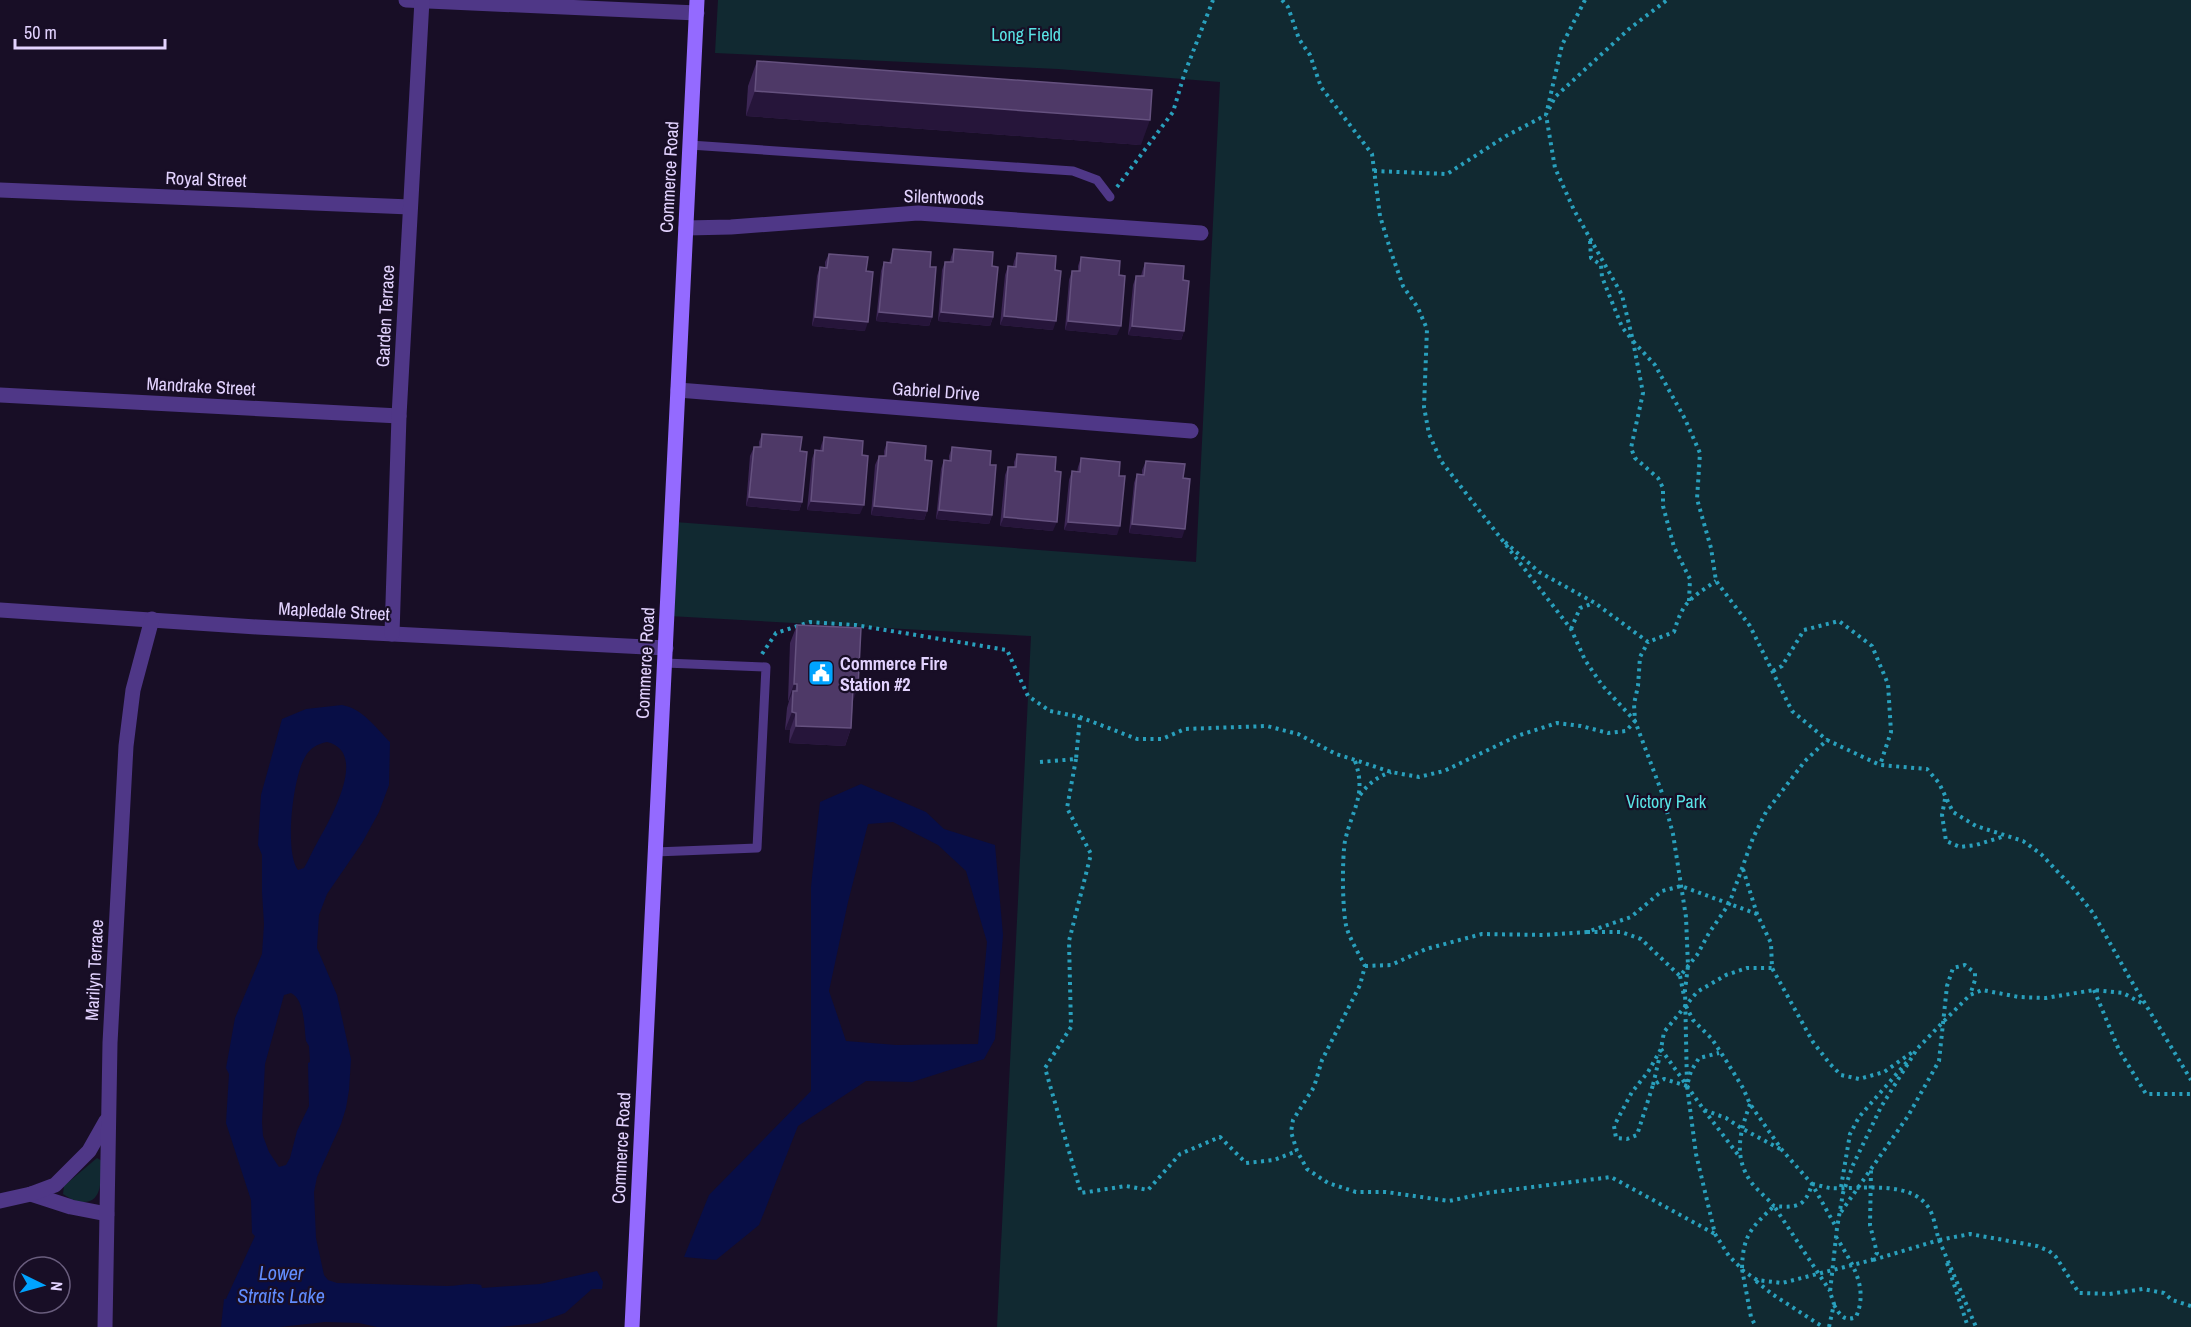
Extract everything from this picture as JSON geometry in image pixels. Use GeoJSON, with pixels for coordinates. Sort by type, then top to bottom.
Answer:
{"type":"FeatureCollection","features":[{"type":"Feature","properties":{"kind":"main road","name":"Commerce Road"},"geometry":{"type":"LineString","coordinates":[[632,1327],[697,7]]}},
{"type":"Feature","properties":{"kind":"street"},"geometry":{"type":"LineString","coordinates":[[406,0],[697,7]]}},
{"type":"Feature","properties":{"kind":"street","name":"Garden Terrace"},"geometry":{"type":"LineString","coordinates":[[392,634],[399,416],[422,0]]}},
{"type":"Feature","properties":{"kind":"street","name":"Royal Street"},"geometry":{"type":"LineString","coordinates":[[0,190],[410,207]]}},
{"type":"Feature","properties":{"kind":"street","name":"Silentwoods"},"geometry":{"type":"LineString","coordinates":[[686,228],[731,227],[918,213],[1201,233]]}},
{"type":"Feature","properties":{"kind":"street","name":"Gabriel Drive"},"geometry":{"type":"LineString","coordinates":[[678,390],[1191,431]]}},
{"type":"Feature","properties":{"kind":"street","name":"Mandrake Street"},"geometry":{"type":"LineString","coordinates":[[0,395],[399,416]]}},
{"type":"Feature","properties":{"kind":"street","name":"Mapledale Street"},"geometry":{"type":"LineString","coordinates":[[0,610],[392,634],[665,656]]}},
{"type":"Feature","properties":{"kind":"street","name":"Marilyn Terrace"},"geometry":{"type":"LineString","coordinates":[[105,1327],[110,1043],[126,746],[134,690],[152,619]]}},
{"type":"Feature","properties":{"kind":"street"},"geometry":{"type":"LineString","coordinates":[[0,1201],[31,1194],[55,1185],[89,1151],[108,1119]]}},
{"type":"Feature","properties":{"kind":"street"},"geometry":{"type":"LineString","coordinates":[[31,1194],[72,1208],[107,1214]]}},
{"type":"Feature","properties":{"kind":"lane"},"geometry":{"type":"LineString","coordinates":[[690,145],[1073,171],[1097,180],[1110,197]]}},
{"type":"Feature","properties":{"kind":"lane"},"geometry":{"type":"LineString","coordinates":[[656,852],[758,848],[766,667],[665,656]]}},
{"type":"Feature","properties":{"kind":"path"},"geometry":{"type":"LineString","coordinates":[[1110,197],[1173,112],[1184,75],[1213,0]]}},
{"type":"Feature","properties":{"kind":"path"},"geometry":{"type":"LineString","coordinates":[[1282,0],[1299,39],[1310,55],[1321,87],[1372,154],[1380,216],[1391,252],[1404,286],[1418,308],[1427,329],[1424,407],[1429,434],[1441,461],[1571,629],[1585,660],[1602,685],[1635,720]]}},
{"type":"Feature","properties":{"kind":"path"},"geometry":{"type":"LineString","coordinates":[[1585,0],[1562,45],[1546,115],[1555,168],[1590,239],[1622,295],[1643,393],[1631,448],[1635,458],[1658,478],[1663,488],[1663,506],[1674,547],[1690,579],[1689,601]]}},
{"type":"Feature","properties":{"kind":"path"},"geometry":{"type":"LineString","coordinates":[[1374,171],[1447,174],[1506,136],[1546,115],[1555,97],[1629,29],[1667,0]]}},
{"type":"Feature","properties":{"kind":"path"},"geometry":{"type":"LineString","coordinates":[[1590,239],[1591,258],[1601,265],[1602,277],[1622,327],[1655,365],[1685,419],[1700,453],[1697,499],[1711,548],[1716,581],[1750,626],[1792,711],[1827,740],[1880,765],[1927,770],[1939,783],[1953,812],[1967,821],[2023,841],[2041,854],[2074,889],[2099,922],[2145,1006],[2191,1080]]}},
{"type":"Feature","properties":{"kind":"path"},"geometry":{"type":"LineString","coordinates":[[1497,536],[1539,572],[1595,603],[1648,642]]}},
{"type":"Feature","properties":{"kind":"path"},"geometry":{"type":"LineString","coordinates":[[1716,581],[1689,601],[1679,612],[1674,632],[1648,642],[1640,657],[1634,704],[1635,720],[1662,793],[1673,834],[1686,917],[1688,966],[1685,1005],[1693,1020],[1712,1039],[1743,1088],[1750,1104],[1782,1150],[1812,1184],[1837,1228]]}},
{"type":"Feature","properties":{"kind":"path"},"geometry":{"type":"LineString","coordinates":[[1571,629],[1580,608],[1595,603]]}},
{"type":"Feature","properties":{"kind":"path"},"geometry":{"type":"LineString","coordinates":[[1773,671],[1782,666],[1804,630],[1812,627],[1839,621],[1872,646],[1888,684],[1891,732],[1880,765]]}},
{"type":"Feature","properties":{"kind":"path"},"geometry":{"type":"LineString","coordinates":[[751,666],[776,633],[810,622],[855,625],[1007,650],[1028,696],[1050,711],[1080,717],[1137,739],[1162,739],[1185,729],[1267,726],[1298,734],[1336,754],[1391,772],[1419,777],[1444,771],[1517,736],[1557,723],[1608,733],[1626,731],[1635,720]]}},
{"type":"Feature","properties":{"kind":"path"},"geometry":{"type":"LineString","coordinates":[[1080,717],[1076,759],[1067,808],[1091,854],[1070,940],[1071,1027],[1045,1068],[1081,1193],[1126,1186],[1148,1190],[1180,1154],[1220,1137],[1246,1163],[1274,1160],[1297,1151]]}},
{"type":"Feature","properties":{"kind":"path"},"geometry":{"type":"LineString","coordinates":[[1680,976],[1728,904],[1766,812],[1805,760],[1827,740]]}},
{"type":"Feature","properties":{"kind":"path"},"geometry":{"type":"LineString","coordinates":[[1040,762],[1076,759]]}},
{"type":"Feature","properties":{"kind":"path"},"geometry":{"type":"LineString","coordinates":[[1355,760],[1361,777],[1360,795]]}},
{"type":"Feature","properties":{"kind":"path"},"geometry":{"type":"LineString","coordinates":[[1391,772],[1369,783],[1360,795],[1349,823],[1345,845],[1343,884],[1346,928],[1365,966],[1360,985],[1322,1060],[1314,1087],[1293,1119],[1292,1132],[1297,1151],[1307,1169],[1328,1183],[1356,1192],[1386,1192],[1449,1201],[1486,1192],[1611,1177],[1715,1234]]}},
{"type":"Feature","properties":{"kind":"path"},"geometry":{"type":"LineString","coordinates":[[1945,799],[1942,815],[1946,841],[1960,847],[1976,845],[2005,836]]}},
{"type":"Feature","properties":{"kind":"path"},"geometry":{"type":"LineString","coordinates":[[1743,866],[1757,914],[1771,943],[1772,968],[1813,1042],[1830,1064],[1841,1075],[1859,1079],[1884,1072],[1917,1049]]}},
{"type":"Feature","properties":{"kind":"path"},"geometry":{"type":"LineString","coordinates":[[1587,932],[1631,916],[1662,891],[1681,886],[1757,914]]}},
{"type":"Feature","properties":{"kind":"path"},"geometry":{"type":"LineString","coordinates":[[1365,966],[1391,965],[1426,949],[1482,934],[1543,935],[1621,932],[1641,939],[1680,976],[1686,1019],[1687,1086],[1696,1154],[1715,1234],[1729,1256],[1742,1269],[1772,1294],[1823,1327]]}},
{"type":"Feature","properties":{"kind":"path"},"geometry":{"type":"LineString","coordinates":[[1839,1215],[1908,1116],[1938,1061],[1947,986],[1953,968],[1965,965],[1975,973],[1970,995]]}},
{"type":"Feature","properties":{"kind":"path"},"geometry":{"type":"LineString","coordinates":[[1661,1049],[1648,1072],[1632,1092],[1614,1126],[1616,1138],[1627,1139],[1637,1135],[1653,1085],[1661,1049],[1664,1032],[1685,1005],[1697,992],[1726,975],[1747,968],[1772,968]]}},
{"type":"Feature","properties":{"kind":"path"},"geometry":{"type":"LineString","coordinates":[[1830,1292],[1842,1180],[1850,1134],[1859,1117],[1917,1049],[1970,995],[1982,990],[2019,997],[2046,998],[2094,990],[2123,993],[2145,1006]]}},
{"type":"Feature","properties":{"kind":"path"},"geometry":{"type":"LineString","coordinates":[[2094,990],[2119,1050],[2146,1094],[2191,1094]]}},
{"type":"Feature","properties":{"kind":"path"},"geometry":{"type":"LineString","coordinates":[[1675,1019],[1686,1019]]}},
{"type":"Feature","properties":{"kind":"path"},"geometry":{"type":"LineString","coordinates":[[1661,1049],[1739,1156],[1751,1182],[1774,1206],[1820,1274],[1839,1314],[1849,1320],[1856,1317],[1862,1296],[1858,1279],[1837,1238]]}},
{"type":"Feature","properties":{"kind":"path"},"geometry":{"type":"LineString","coordinates":[[1843,1187],[1881,1107],[1917,1049]]}},
{"type":"Feature","properties":{"kind":"path"},"geometry":{"type":"LineString","coordinates":[[1687,1086],[1691,1071],[1699,1058],[1719,1053]]}},
{"type":"Feature","properties":{"kind":"path"},"geometry":{"type":"LineString","coordinates":[[1653,1085],[1664,1078],[1687,1086]]}},
{"type":"Feature","properties":{"kind":"path"},"geometry":{"type":"LineString","coordinates":[[1739,1156],[1741,1128],[1750,1104]]}},
{"type":"Feature","properties":{"kind":"path"},"geometry":{"type":"LineString","coordinates":[[1704,1110],[1726,1118],[1782,1150]]}},
{"type":"Feature","properties":{"kind":"path"},"geometry":{"type":"LineString","coordinates":[[1872,1167],[1869,1225],[1877,1253],[1872,1260]]}},
{"type":"Feature","properties":{"kind":"path"},"geometry":{"type":"LineString","coordinates":[[1831,1188],[1849,1176]]}},
{"type":"Feature","properties":{"kind":"path"},"geometry":{"type":"LineString","coordinates":[[1812,1184],[1831,1188],[1870,1186],[1897,1189],[1918,1197],[1931,1211],[1968,1327]]}},
{"type":"Feature","properties":{"kind":"path"},"geometry":{"type":"LineString","coordinates":[[1774,1206],[1790,1208],[1800,1205],[1808,1196],[1812,1184]]}},
{"type":"Feature","properties":{"kind":"path"},"geometry":{"type":"LineString","coordinates":[[1756,1327],[1751,1317],[1742,1269],[1742,1246],[1755,1224],[1774,1206]]}},
{"type":"Feature","properties":{"kind":"path"},"geometry":{"type":"LineString","coordinates":[[1742,1269],[1757,1280],[1782,1283],[1939,1240],[1970,1234],[2037,1246],[2049,1251],[2056,1257],[2079,1293],[2109,1294],[2143,1289],[2164,1293],[2172,1300],[2191,1306]]}},
{"type":"Feature","properties":{"kind":"path"},"geometry":{"type":"LineString","coordinates":[[1939,1240],[1976,1327]]}},
{"type":"Feature","properties":{"kind":"path"},"geometry":{"type":"LineString","coordinates":[[1829,1327],[1834,1304]]}},
{"type":"Feature","properties":{"kind":"path"},"geometry":{"type":"LineString","coordinates":[[1849,1320],[1851,1327]]}},
{"type":"Feature","properties":{"kind":"green space","name":"Victory Park"},"geometry":{"type":"Polygon","coordinates":[[[718,0],[2191,0],[2191,1327],[997,1327],[1031,636],[669,616],[675,522],[1196,562],[1220,82],[1058,69],[715,53],[718,0]]]}},
{"type":"Feature","properties":{"kind":"green space"},"geometry":{"type":"Polygon","coordinates":[[[97,1158],[102,1161],[101,1182],[94,1199],[81,1202],[63,1194],[64,1186],[97,1158]]]}},
{"type":"Feature","properties":{"kind":"water","name":"Lower Straits Lake"},"geometry":{"type":"Polygon","coordinates":[[[342,705],[349,707],[368,719],[390,742],[389,785],[379,812],[362,843],[327,894],[319,915],[317,948],[337,995],[351,1059],[346,1108],[317,1177],[314,1192],[316,1238],[324,1275],[328,1280],[337,1283],[447,1286],[473,1284],[481,1285],[482,1288],[540,1284],[597,1271],[603,1282],[602,1289],[592,1289],[565,1313],[537,1323],[500,1327],[377,1327],[359,1323],[325,1322],[280,1327],[221,1327],[224,1299],[255,1236],[252,1233],[251,1200],[226,1123],[229,1074],[226,1068],[235,1018],[262,954],[264,924],[262,855],[258,845],[261,795],[282,719],[306,709],[342,705]],[[327,742],[314,747],[307,754],[297,781],[291,832],[294,861],[298,870],[306,865],[343,788],[346,773],[345,759],[339,748],[327,742]],[[291,993],[284,995],[265,1064],[263,1136],[269,1152],[279,1167],[286,1165],[290,1158],[297,1131],[309,1106],[309,1046],[306,1041],[299,1001],[291,993]]]}},
{"type":"Feature","properties":{"kind":"water"},"geometry":{"type":"Polygon","coordinates":[[[861,784],[926,812],[944,829],[995,845],[1003,935],[995,1039],[984,1059],[912,1082],[866,1081],[798,1126],[759,1225],[716,1260],[684,1257],[709,1195],[811,1091],[811,887],[820,802],[861,784]],[[893,822],[868,824],[829,991],[846,1041],[896,1045],[978,1044],[987,942],[966,871],[938,845],[893,822]]]}},
{"type":"Feature","properties":{"kind":"building"},"geometry":{"type":"Polygon","coordinates":[[[757,61],[1152,90],[1150,120],[755,91],[757,61]]]}},
{"type":"Feature","properties":{"kind":"building"},"geometry":{"type":"Polygon","coordinates":[[[893,249],[931,252],[930,267],[936,267],[932,317],[879,312],[884,262],[891,263],[893,249]]]}},
{"type":"Feature","properties":{"kind":"building"},"geometry":{"type":"Polygon","coordinates":[[[954,249],[993,252],[992,266],[998,267],[993,317],[941,312],[945,262],[953,262],[954,249]]]}},
{"type":"Feature","properties":{"kind":"building"},"geometry":{"type":"Polygon","coordinates":[[[1017,253],[1056,256],[1055,270],[1061,271],[1056,321],[1004,316],[1008,266],[1016,267],[1017,253]]]}},
{"type":"Feature","properties":{"kind":"building"},"geometry":{"type":"Polygon","coordinates":[[[829,254],[868,257],[866,271],[873,272],[868,322],[815,317],[820,267],[827,268],[829,254]]]}},
{"type":"Feature","properties":{"kind":"building"},"geometry":{"type":"Polygon","coordinates":[[[1081,257],[1120,261],[1119,275],[1125,276],[1121,326],[1068,321],[1072,271],[1080,271],[1081,257]]]}},
{"type":"Feature","properties":{"kind":"building"},"geometry":{"type":"Polygon","coordinates":[[[1145,263],[1184,266],[1183,280],[1189,281],[1184,331],[1132,326],[1136,276],[1144,276],[1145,263]]]}},
{"type":"Feature","properties":{"kind":"building"},"geometry":{"type":"Polygon","coordinates":[[[762,434],[802,437],[800,451],[807,452],[802,502],[749,497],[754,447],[761,447],[762,434]]]}},
{"type":"Feature","properties":{"kind":"building"},"geometry":{"type":"Polygon","coordinates":[[[824,437],[863,441],[862,455],[868,456],[864,505],[811,501],[815,450],[823,451],[824,437]]]}},
{"type":"Feature","properties":{"kind":"building"},"geometry":{"type":"Polygon","coordinates":[[[887,442],[926,446],[925,460],[932,461],[927,511],[874,506],[879,456],[886,456],[887,442]]]}},
{"type":"Feature","properties":{"kind":"building"},"geometry":{"type":"Polygon","coordinates":[[[952,447],[991,451],[990,465],[996,465],[992,515],[939,510],[944,460],[951,461],[952,447]]]}},
{"type":"Feature","properties":{"kind":"building"},"geometry":{"type":"Polygon","coordinates":[[[1017,454],[1056,457],[1055,471],[1061,472],[1057,522],[1004,517],[1008,467],[1016,467],[1017,454]]]}},
{"type":"Feature","properties":{"kind":"building"},"geometry":{"type":"Polygon","coordinates":[[[1081,458],[1120,462],[1119,476],[1125,476],[1120,526],[1068,522],[1072,471],[1080,472],[1081,458]]]}},
{"type":"Feature","properties":{"kind":"building"},"geometry":{"type":"Polygon","coordinates":[[[1146,461],[1185,464],[1183,478],[1190,479],[1185,529],[1132,524],[1137,474],[1144,475],[1146,461]]]}},
{"type":"Feature","properties":{"kind":"building","name":"Commerce Fire Station #2"},"geometry":{"type":"Polygon","coordinates":[[[797,625],[861,628],[858,687],[853,687],[851,728],[796,726],[796,713],[792,712],[793,691],[797,691],[797,684],[794,684],[797,625]]]}},
{"type":"Feature","properties":{"kind":"place","name":"Commerce Fire Station #2"},"geometry":{"type":"Point","coordinates":[821,673]}},
{"type":"Feature","properties":{"kind":"park label","name":"Long Field"},"geometry":{"type":"Point","coordinates":[1026,34]}}]}
